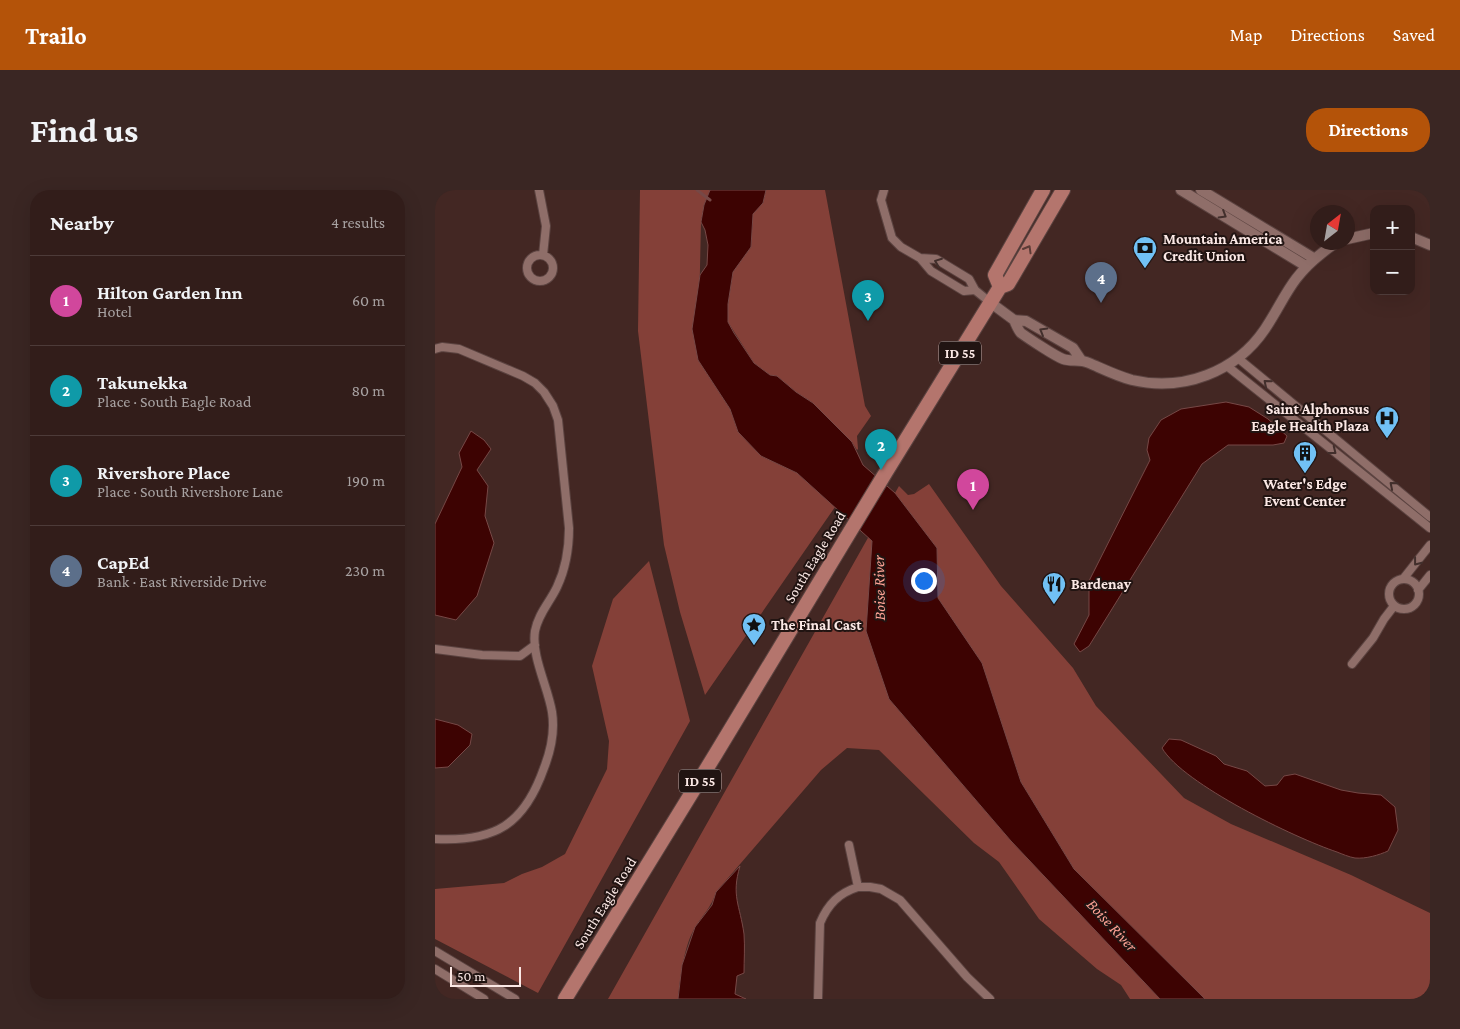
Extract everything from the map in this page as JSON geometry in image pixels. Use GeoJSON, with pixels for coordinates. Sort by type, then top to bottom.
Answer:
{"type":"FeatureCollection","features":[{"type":"Feature","properties":{"kind":"highway"},"geometry":{"type":"LineString","coordinates":[[1001,287],[995,274],[1043,190]]}},
{"type":"Feature","properties":{"kind":"highway","name":"South Eagle Road"},"geometry":{"type":"LineString","coordinates":[[565,999],[715,756],[886,472],[1001,287],[1008,284],[1063,190]]}},
{"type":"Feature","properties":{"kind":"street"},"geometry":{"type":"LineString","coordinates":[[539,190],[545,226],[543,255]]}},
{"type":"Feature","properties":{"kind":"street"},"geometry":{"type":"LineString","coordinates":[[884,190],[881,200],[892,238],[901,247],[920,258],[931,271],[963,291],[975,290]]}},
{"type":"Feature","properties":{"kind":"street"},"geometry":{"type":"LineString","coordinates":[[1181,190],[1306,266]]}},
{"type":"Feature","properties":{"kind":"street"},"geometry":{"type":"LineString","coordinates":[[1201,190],[1315,259]]}},
{"type":"Feature","properties":{"kind":"street"},"geometry":{"type":"LineString","coordinates":[[1355,237],[1370,234]]}},
{"type":"Feature","properties":{"kind":"street"},"geometry":{"type":"LineString","coordinates":[[1415,239],[1430,245]]}},
{"type":"Feature","properties":{"kind":"street"},"geometry":{"type":"LineString","coordinates":[[920,258],[936,260],[969,279],[975,290],[1014,320],[1026,321],[1073,348],[1081,360],[1130,380],[1158,384],[1194,379],[1227,366],[1239,359],[1258,339],[1291,284],[1306,266],[1327,250]]}},
{"type":"Feature","properties":{"kind":"street"},"geometry":{"type":"LineString","coordinates":[[435,349],[441,347],[459,349],[523,376],[535,383],[544,392],[553,406],[557,420],[569,516],[569,541],[565,564],[557,586],[538,620],[535,632],[535,645],[551,705],[553,730],[547,759],[533,795],[517,816],[494,832],[469,839],[435,839]]}},
{"type":"Feature","properties":{"kind":"street"},"geometry":{"type":"LineString","coordinates":[[1239,359],[1430,517]]}},
{"type":"Feature","properties":{"kind":"street"},"geometry":{"type":"LineString","coordinates":[[1227,366],[1430,528]]}},
{"type":"Feature","properties":{"kind":"street"},"geometry":{"type":"LineString","coordinates":[[1403,579],[1413,582],[1418,590],[1418,599],[1413,607],[1404,610],[1394,606],[1389,599],[1389,590],[1395,582],[1403,579],[1430,545]]}},
{"type":"Feature","properties":{"kind":"street"},"geometry":{"type":"LineString","coordinates":[[1418,590],[1430,575]]}},
{"type":"Feature","properties":{"kind":"street"},"geometry":{"type":"LineString","coordinates":[[1352,664],[1373,638],[1394,606]]}},
{"type":"Feature","properties":{"kind":"street"},"geometry":{"type":"LineString","coordinates":[[435,649],[482,655],[520,656],[535,645]]}},
{"type":"Feature","properties":{"kind":"street"},"geometry":{"type":"LineString","coordinates":[[849,846],[859,887]]}},
{"type":"Feature","properties":{"kind":"street"},"geometry":{"type":"LineString","coordinates":[[818,999],[820,923],[824,913],[830,904],[848,890],[870,886],[881,889],[900,900],[967,977],[990,999]]}},
{"type":"Feature","properties":{"kind":"street"},"geometry":{"type":"LineString","coordinates":[[435,951],[515,999]]}},
{"type":"Feature","properties":{"kind":"street"},"geometry":{"type":"LineString","coordinates":[[435,969],[484,999]]}},
{"type":"Feature","properties":{"kind":"shaded area"},"geometry":{"type":"Polygon","coordinates":[[[640,190],[710,190],[704,205],[701,222],[698,360],[730,409],[738,432],[761,456],[797,473],[835,507],[705,695],[680,612],[664,545],[638,331],[640,190]]]}},
{"type":"Feature","properties":{"kind":"shaded area"},"geometry":{"type":"Polygon","coordinates":[[[766,190],[825,190],[865,406],[871,416],[857,436],[857,450],[852,442],[813,403],[777,376],[770,375],[754,363],[728,322],[728,304],[733,271],[751,247],[753,213],[763,203],[766,190]]]}},
{"type":"Feature","properties":{"kind":"shaded area"},"geometry":{"type":"Polygon","coordinates":[[[929,484],[1001,586],[1073,668],[1096,706],[1184,798],[1231,824],[1351,875],[1430,913],[1430,999],[1205,999],[1074,869],[1021,782],[985,674],[938,598],[938,564],[906,508],[895,493],[899,486],[908,495],[914,494],[929,484]]]}},
{"type":"Feature","properties":{"kind":"shaded area"},"geometry":{"type":"Polygon","coordinates":[[[869,536],[872,541],[889,699],[1011,841],[1160,999],[1130,999],[1121,985],[1097,969],[1039,919],[999,862],[974,843],[879,750],[847,748],[821,770],[716,892],[688,942],[681,971],[678,999],[608,999],[869,536]]]}},
{"type":"Feature","properties":{"kind":"shaded area"},"geometry":{"type":"Polygon","coordinates":[[[649,561],[690,721],[538,993],[435,939],[435,889],[504,883],[542,867],[565,854],[607,769],[609,741],[592,666],[613,599],[649,561]]]}},
{"type":"Feature","properties":{"kind":"water","name":"Boise River"},"geometry":{"type":"Polygon","coordinates":[[[710,190],[766,190],[763,203],[753,214],[751,247],[733,272],[728,304],[728,322],[734,333],[754,363],[770,375],[777,376],[813,403],[852,442],[863,465],[895,493],[937,548],[938,598],[982,663],[1021,782],[1074,869],[1205,999],[1160,999],[1011,841],[889,699],[866,631],[872,541],[797,473],[761,456],[738,432],[730,409],[698,360],[692,329],[700,275],[707,265],[708,245],[701,222],[704,205],[710,190]]]}},
{"type":"Feature","properties":{"kind":"water"},"geometry":{"type":"Polygon","coordinates":[[[1226,402],[1249,407],[1268,419],[1287,436],[1284,443],[1273,445],[1228,445],[1202,464],[1089,646],[1080,652],[1074,644],[1089,615],[1089,581],[1150,460],[1147,450],[1149,438],[1161,420],[1181,409],[1226,402]]]}},
{"type":"Feature","properties":{"kind":"water"},"geometry":{"type":"Polygon","coordinates":[[[471,431],[484,440],[491,449],[477,470],[488,486],[485,516],[494,543],[477,596],[456,620],[435,615],[435,524],[462,467],[459,453],[471,431]]]}},
{"type":"Feature","properties":{"kind":"water"},"geometry":{"type":"Polygon","coordinates":[[[435,719],[458,725],[472,734],[470,745],[448,767],[435,768],[435,719]]]}},
{"type":"Feature","properties":{"kind":"water"},"geometry":{"type":"Polygon","coordinates":[[[1169,739],[1181,740],[1216,756],[1224,764],[1247,771],[1265,786],[1277,785],[1284,776],[1295,774],[1341,790],[1381,795],[1395,807],[1398,830],[1388,851],[1368,857],[1353,858],[1318,845],[1242,808],[1192,777],[1174,762],[1162,748],[1169,739]]]}},
{"type":"Feature","properties":{"kind":"water"},"geometry":{"type":"Polygon","coordinates":[[[740,866],[737,876],[736,893],[744,934],[744,973],[737,976],[735,994],[746,999],[678,999],[682,965],[695,927],[712,905],[716,892],[740,866]]]}},
{"type":"Feature","properties":{"kind":"waterway"},"geometry":{"type":"LineString","coordinates":[[697,190],[710,200]]}},
{"type":"Feature","properties":{"kind":"place","name":"Mountain America Credit Union"},"geometry":{"type":"Point","coordinates":[1145,269]}},
{"type":"Feature","properties":{"kind":"place","name":"CapEd"},"geometry":{"type":"Point","coordinates":[1101,303]}},
{"type":"Feature","properties":{"kind":"place","name":"Rivershore Place"},"geometry":{"type":"Point","coordinates":[868,321]}},
{"type":"Feature","properties":{"kind":"place","name":"Saint Alphonsus Eagle Health Plaza"},"geometry":{"type":"Point","coordinates":[1387,439]}},
{"type":"Feature","properties":{"kind":"place","name":"Takunekka"},"geometry":{"type":"Point","coordinates":[881,470]}},
{"type":"Feature","properties":{"kind":"place","name":"Water's Edge Event Center"},"geometry":{"type":"Point","coordinates":[1305,474]}},
{"type":"Feature","properties":{"kind":"place","name":"Hilton Garden Inn"},"geometry":{"type":"Point","coordinates":[973,510]}},
{"type":"Feature","properties":{"kind":"place","name":"Bardenay"},"geometry":{"type":"Point","coordinates":[1054,605]}},
{"type":"Feature","properties":{"kind":"place","name":"The Final Cast"},"geometry":{"type":"Point","coordinates":[754,646]}}]}
